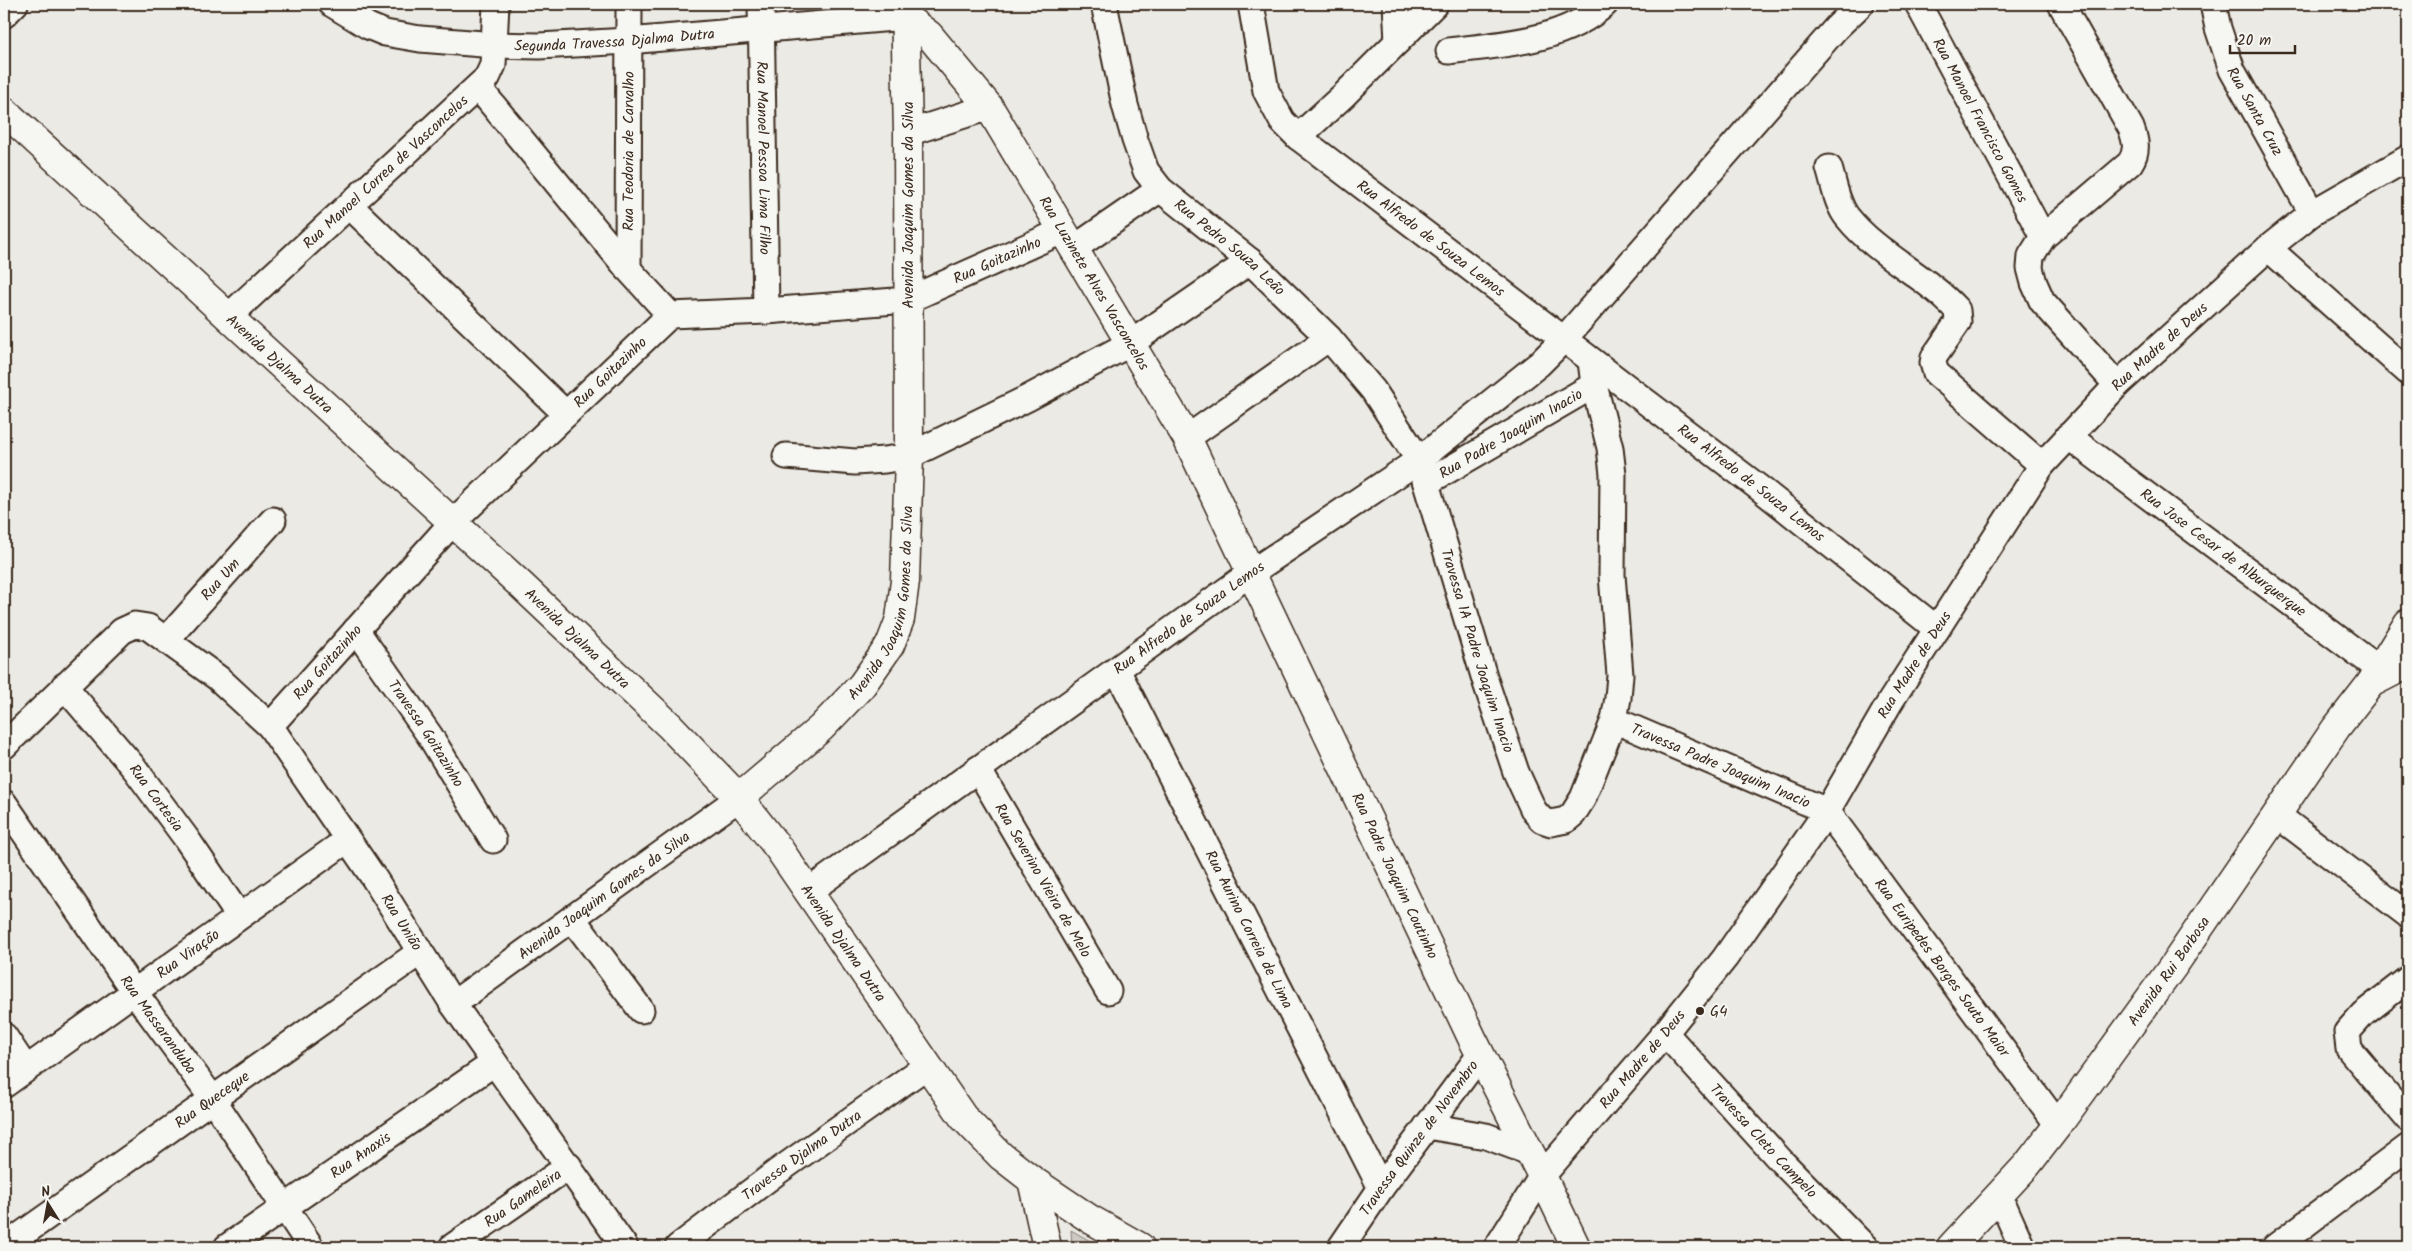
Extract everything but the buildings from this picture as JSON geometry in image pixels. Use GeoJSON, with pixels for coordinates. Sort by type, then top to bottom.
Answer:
{"type":"FeatureCollection","features":[{"type":"Feature","properties":{"kind":"street"},"geometry":{"type":"LineString","coordinates":[[4,15],[15,4]]}},
{"type":"Feature","properties":{"kind":"street","name":"Segunda Travessa Djalma Dutra"},"geometry":{"type":"LineString","coordinates":[[332,4],[368,15],[385,33],[420,39],[495,45],[539,46],[628,42],[760,29],[905,10]]}},
{"type":"Feature","properties":{"kind":"street","name":"Rua Manoel Correa de Vasconcelos"},"geometry":{"type":"LineString","coordinates":[[228,317],[487,78],[490,72],[495,45],[496,4]]}},
{"type":"Feature","properties":{"kind":"street","name":"Rua Teodoria de Carvalho"},"geometry":{"type":"LineString","coordinates":[[628,269],[629,4]]}},
{"type":"Feature","properties":{"kind":"street","name":"Rua Manoel Pessoa Lima Filho"},"geometry":{"type":"LineString","coordinates":[[761,4],[766,311]]}},
{"type":"Feature","properties":{"kind":"street","name":"Rua Pedro Souza Leão"},"geometry":{"type":"LineString","coordinates":[[1104,4],[1135,140],[1146,171],[1160,189],[1250,261],[1329,338],[1373,390],[1422,471]]}},
{"type":"Feature","properties":{"kind":"street","name":"Rua Alfredo de Souza Lemos"},"geometry":{"type":"LineString","coordinates":[[1251,4],[1266,91],[1271,104],[1282,121],[1298,137],[1564,339],[1592,373],[1762,490],[1936,629]]}},
{"type":"Feature","properties":{"kind":"street"},"geometry":{"type":"LineString","coordinates":[[1396,4],[1398,41]]}},
{"type":"Feature","properties":{"kind":"street"},"geometry":{"type":"LineString","coordinates":[[1298,137],[1435,4]]}},
{"type":"Feature","properties":{"kind":"street"},"geometry":{"type":"LineString","coordinates":[[1449,51],[1534,39],[1561,32],[1597,11],[1605,4]]}},
{"type":"Feature","properties":{"kind":"street","name":"Rua Alfredo de Souza Lemos"},"geometry":{"type":"LineString","coordinates":[[809,891],[1252,572],[1422,471],[1564,339],[1758,115],[1836,28],[1861,4]]}},
{"type":"Feature","properties":{"kind":"street","name":"Rua Manoel Francisco Gomes"},"geometry":{"type":"LineString","coordinates":[[1918,4],[2043,236]]}},
{"type":"Feature","properties":{"kind":"street"},"geometry":{"type":"LineString","coordinates":[[2061,4],[2131,128],[2136,155],[2130,163],[2043,236],[2031,256],[2030,268],[2042,301],[2117,385]]}},
{"type":"Feature","properties":{"kind":"street","name":"Rua Santa Cruz"},"geometry":{"type":"LineString","coordinates":[[2213,4],[2218,28],[2232,70],[2312,213]]}},
{"type":"Feature","properties":{"kind":"street","name":"Rua Luzinete Alves Vasconcelos"},"geometry":{"type":"LineString","coordinates":[[905,10],[929,35],[989,107],[1187,438],[1252,572]]}},
{"type":"Feature","properties":{"kind":"street","name":"Avenida Joaquim Gomes da Silva"},"geometry":{"type":"LineString","coordinates":[[453,1004],[739,798],[821,728],[862,685],[890,645],[900,619],[905,581],[909,456],[908,133],[905,10]]}},
{"type":"Feature","properties":{"kind":"street"},"geometry":{"type":"LineString","coordinates":[[478,88],[628,269],[670,314]]}},
{"type":"Feature","properties":{"kind":"street"},"geometry":{"type":"LineString","coordinates":[[908,133],[989,107]]}},
{"type":"Feature","properties":{"kind":"street","name":"Avenida Djalma Dutra"},"geometry":{"type":"LineString","coordinates":[[7,120],[228,317],[670,726],[739,798],[809,891],[963,1117],[1001,1156],[1032,1180],[1090,1219],[1140,1247]]}},
{"type":"Feature","properties":{"kind":"street","name":"Rua Madre de Deus"},"geometry":{"type":"LineString","coordinates":[[1497,1247],[1542,1176],[1665,1033],[1725,958],[1827,812],[1890,702],[2042,465],[2117,385],[2268,248],[2312,213],[2408,158]]}},
{"type":"Feature","properties":{"kind":"street"},"geometry":{"type":"LineString","coordinates":[[1829,168],[1838,200],[1847,217],[1865,235],[1957,310],[1958,322],[1934,357],[1933,363],[1936,373],[2042,465]]}},
{"type":"Feature","properties":{"kind":"street","name":"Rua Goitazinho"},"geometry":{"type":"LineString","coordinates":[[270,726],[452,523],[670,314],[766,311],[908,300],[1067,240],[1160,189]]}},
{"type":"Feature","properties":{"kind":"street"},"geometry":{"type":"LineString","coordinates":[[350,206],[566,414]]}},
{"type":"Feature","properties":{"kind":"street"},"geometry":{"type":"LineString","coordinates":[[2268,248],[2408,372]]}},
{"type":"Feature","properties":{"kind":"street"},"geometry":{"type":"LineString","coordinates":[[786,456],[855,462],[909,456],[1028,398],[1131,343],[1250,261]]}},
{"type":"Feature","properties":{"kind":"street"},"geometry":{"type":"LineString","coordinates":[[1187,438],[1329,338]]}},
{"type":"Feature","properties":{"kind":"street"},"geometry":{"type":"LineString","coordinates":[[1592,373],[1610,448],[1613,474],[1612,575],[1620,676],[1614,720]]}},
{"type":"Feature","properties":{"kind":"street","name":"Rua Padre Joaquim Inacio"},"geometry":{"type":"LineString","coordinates":[[1422,471],[1592,373]]}},
{"type":"Feature","properties":{"kind":"street","name":"Rua Jose Cesar de Alburquerque"},"geometry":{"type":"LineString","coordinates":[[2068,436],[2375,676]]}},
{"type":"Feature","properties":{"kind":"street","name":"Travessa 1A Padre Joaquim Inacio"},"geometry":{"type":"LineString","coordinates":[[1422,471],[1481,666],[1516,772],[1534,810],[1542,820],[1560,823],[1573,814],[1583,798],[1614,720]]}},
{"type":"Feature","properties":{"kind":"street","name":"Rua Um"},"geometry":{"type":"LineString","coordinates":[[158,633],[273,520]]}},
{"type":"Feature","properties":{"kind":"street","name":"Rua Padre Joaquim Coutinho"},"geometry":{"type":"LineString","coordinates":[[1252,572],[1480,1055],[1576,1247]]}},
{"type":"Feature","properties":{"kind":"street","name":"Avenida Rui Barbosa"},"geometry":{"type":"LineString","coordinates":[[1951,1247],[2027,1165],[2058,1124],[2174,965],[2336,728],[2375,676],[2408,623]]}},
{"type":"Feature","properties":{"kind":"street"},"geometry":{"type":"LineString","coordinates":[[4,746],[122,631],[134,625],[158,633]]}},
{"type":"Feature","properties":{"kind":"street","name":"Travessa Goitazinho"},"geometry":{"type":"LineString","coordinates":[[356,630],[430,736],[493,840]]}},
{"type":"Feature","properties":{"kind":"street","name":"Rua União"},"geometry":{"type":"LineString","coordinates":[[158,633],[218,678],[270,726],[347,840],[453,1004],[625,1247]]}},
{"type":"Feature","properties":{"kind":"street"},"geometry":{"type":"LineString","coordinates":[[2375,676],[2408,664]]}},
{"type":"Feature","properties":{"kind":"street","name":"Rua Aurino Correia de Lima"},"geometry":{"type":"LineString","coordinates":[[1116,670],[1381,1188]]}},
{"type":"Feature","properties":{"kind":"street","name":"Rua Cortesia"},"geometry":{"type":"LineString","coordinates":[[64,686],[135,769],[186,838],[239,916]]}},
{"type":"Feature","properties":{"kind":"street","name":"Travessa Padre Joaquim Inacio"},"geometry":{"type":"LineString","coordinates":[[1614,720],[1827,812]]}},
{"type":"Feature","properties":{"kind":"street","name":"Rua Severino Vieira de Melo"},"geometry":{"type":"LineString","coordinates":[[978,770],[1108,991]]}},
{"type":"Feature","properties":{"kind":"street","name":"Rua Massaranduba"},"geometry":{"type":"LineString","coordinates":[[4,802],[135,993],[212,1098],[311,1247]]}},
{"type":"Feature","properties":{"kind":"street","name":"Rua Euripedes Borges Souto Maior"},"geometry":{"type":"LineString","coordinates":[[1827,812],[2058,1124]]}},
{"type":"Feature","properties":{"kind":"street"},"geometry":{"type":"LineString","coordinates":[[2277,815],[2408,915]]}},
{"type":"Feature","properties":{"kind":"street","name":"Rua Viração"},"geometry":{"type":"LineString","coordinates":[[4,1085],[347,840]]}},
{"type":"Feature","properties":{"kind":"street"},"geometry":{"type":"LineString","coordinates":[[572,918],[641,1010]]}},
{"type":"Feature","properties":{"kind":"street","name":"Rua Queceque"},"geometry":{"type":"LineString","coordinates":[[4,1247],[420,952]]}},
{"type":"Feature","properties":{"kind":"street"},"geometry":{"type":"LineString","coordinates":[[2408,979],[2363,1014],[2347,1032],[2349,1049],[2408,1119]]}},
{"type":"Feature","properties":{"kind":"street","name":"Travessa Cleto Campelo"},"geometry":{"type":"LineString","coordinates":[[1665,1033],[1782,1162],[1865,1247]]}},
{"type":"Feature","properties":{"kind":"street"},"geometry":{"type":"LineString","coordinates":[[4,1036],[26,1069]]}},
{"type":"Feature","properties":{"kind":"street","name":"Travessa Quinze de Novembro"},"geometry":{"type":"LineString","coordinates":[[1341,1247],[1381,1188],[1480,1055]]}},
{"type":"Feature","properties":{"kind":"street","name":"Rua Anaxis"},"geometry":{"type":"LineString","coordinates":[[227,1247],[494,1063]]}},
{"type":"Feature","properties":{"kind":"street","name":"Travessa Djalma Dutra"},"geometry":{"type":"LineString","coordinates":[[679,1247],[777,1172],[928,1065]]}},
{"type":"Feature","properties":{"kind":"street"},"geometry":{"type":"LineString","coordinates":[[1427,1126],[1486,1136],[1529,1152]]}},
{"type":"Feature","properties":{"kind":"street"},"geometry":{"type":"LineString","coordinates":[[2274,1247],[2408,1147]]}},
{"type":"Feature","properties":{"kind":"street","name":"Rua Gameleira"},"geometry":{"type":"LineString","coordinates":[[452,1247],[569,1166]]}},
{"type":"Feature","properties":{"kind":"street"},"geometry":{"type":"LineString","coordinates":[[1032,1180],[1047,1247]]}},
{"type":"Feature","properties":{"kind":"street"},"geometry":{"type":"LineString","coordinates":[[2000,1196],[2022,1247]]}},
{"type":"Feature","properties":{"kind":"shaded area"},"geometry":{"type":"Polygon","coordinates":[[[1071,1230],[1101,1247],[1072,1247],[1071,1230]]]}},
{"type":"Feature","properties":{"kind":"place","name":"G4"},"geometry":{"type":"Point","coordinates":[1700,1011]}}]}
